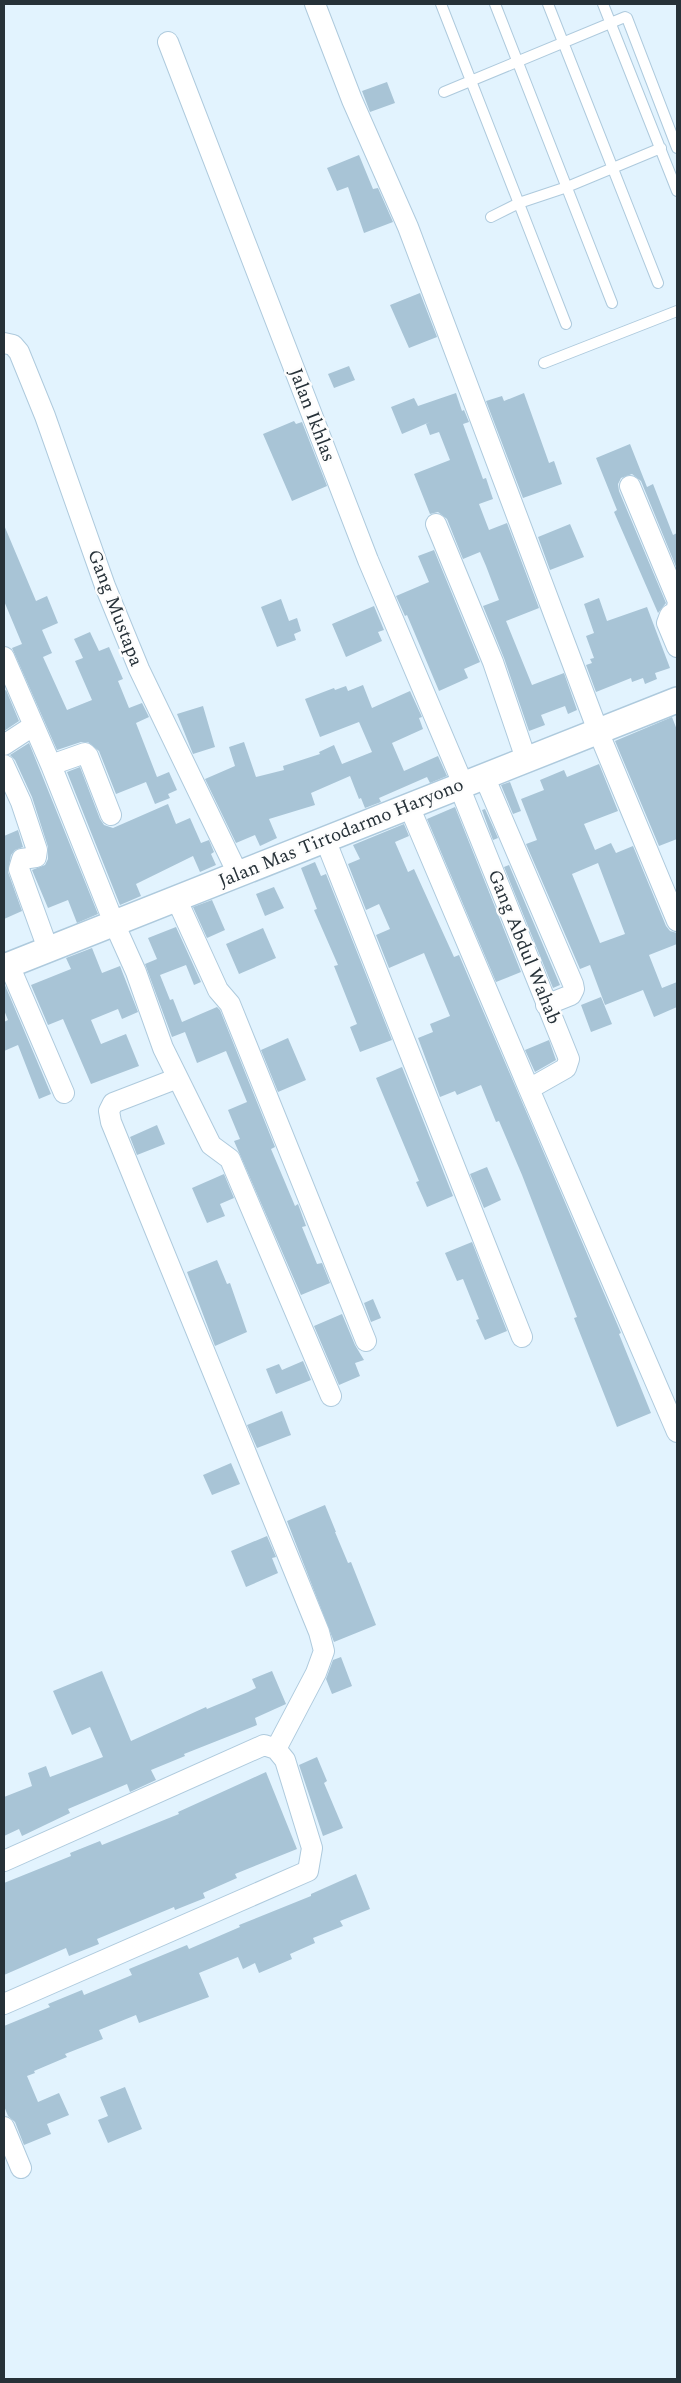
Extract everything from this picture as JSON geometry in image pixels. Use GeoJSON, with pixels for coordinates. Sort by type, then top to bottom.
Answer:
{"type":"FeatureCollection","features":[{"type":"Feature","properties":{"kind":"street"},"geometry":{"type":"LineString","coordinates":[[315,4],[352,100],[412,237],[598,731],[677,920]]}},
{"type":"Feature","properties":{"kind":"street","name":"Jalan Ikhlas"},"geometry":{"type":"LineString","coordinates":[[168,42],[368,560],[469,782]]}},
{"type":"Feature","properties":{"kind":"street","name":"Gang Mustapa"},"geometry":{"type":"LineString","coordinates":[[4,343],[13,345],[19,352],[46,416],[105,586],[138,669],[238,874]]}},
{"type":"Feature","properties":{"kind":"street"},"geometry":{"type":"LineString","coordinates":[[630,486],[677,599]]}},
{"type":"Feature","properties":{"kind":"street"},"geometry":{"type":"LineString","coordinates":[[436,524],[493,662],[526,759]]}},
{"type":"Feature","properties":{"kind":"street"},"geometry":{"type":"LineString","coordinates":[[677,606],[676,611],[670,615],[667,623],[677,646]]}},
{"type":"Feature","properties":{"kind":"street"},"geometry":{"type":"LineString","coordinates":[[4,657],[51,765],[114,923],[136,972],[163,1048],[210,1145],[230,1159],[331,1396]]}},
{"type":"Feature","properties":{"kind":"street","name":"Jalan Mas Tirtodarmo Haryono"},"geometry":{"type":"LineString","coordinates":[[6,966],[677,700]]}},
{"type":"Feature","properties":{"kind":"street"},"geometry":{"type":"LineString","coordinates":[[4,745],[33,726]]}},
{"type":"Feature","properties":{"kind":"street"},"geometry":{"type":"LineString","coordinates":[[51,765],[85,752],[111,815]]}},
{"type":"Feature","properties":{"kind":"street"},"geometry":{"type":"LineString","coordinates":[[4,765],[21,802],[37,850],[36,858],[22,859],[19,869],[48,949]]}},
{"type":"Feature","properties":{"kind":"street"},"geometry":{"type":"LineString","coordinates":[[469,782],[573,984],[574,989],[571,995],[546,1005]]}},
{"type":"Feature","properties":{"kind":"street","name":"Gang Abdul Wahab"},"geometry":{"type":"LineString","coordinates":[[469,782],[546,1005],[569,1059],[566,1068],[529,1089]]}},
{"type":"Feature","properties":{"kind":"street"},"geometry":{"type":"LineString","coordinates":[[409,806],[677,1432]]}},
{"type":"Feature","properties":{"kind":"street"},"geometry":{"type":"LineString","coordinates":[[325,839],[522,1336]]}},
{"type":"Feature","properties":{"kind":"street"},"geometry":{"type":"LineString","coordinates":[[176,898],[218,990],[230,1004],[366,1341]]}},
{"type":"Feature","properties":{"kind":"street"},"geometry":{"type":"LineString","coordinates":[[6,966],[64,1093]]}},
{"type":"Feature","properties":{"kind":"street"},"geometry":{"type":"LineString","coordinates":[[178,1078],[113,1103],[109,1111],[111,1122],[319,1632],[324,1651],[316,1673],[276,1749]]}},
{"type":"Feature","properties":{"kind":"street"},"geometry":{"type":"LineString","coordinates":[[4,1861],[264,1745],[276,1749],[284,1760],[293,1781],[312,1848],[308,1871],[4,2004]]}},
{"type":"Feature","properties":{"kind":"street"},"geometry":{"type":"LineString","coordinates":[[4,2127],[21,2168]]}},
{"type":"Feature","properties":{"kind":"lane"},"geometry":{"type":"LineString","coordinates":[[441,4],[566,324]]}},
{"type":"Feature","properties":{"kind":"lane"},"geometry":{"type":"LineString","coordinates":[[495,4],[612,303]]}},
{"type":"Feature","properties":{"kind":"lane"},"geometry":{"type":"LineString","coordinates":[[548,4],[658,283]]}},
{"type":"Feature","properties":{"kind":"lane"},"geometry":{"type":"LineString","coordinates":[[603,4],[677,190]]}},
{"type":"Feature","properties":{"kind":"lane"},"geometry":{"type":"LineString","coordinates":[[444,92],[622,18],[627,18],[677,148]]}},
{"type":"Feature","properties":{"kind":"lane"},"geometry":{"type":"LineString","coordinates":[[491,217],[519,203],[661,148]]}},
{"type":"Feature","properties":{"kind":"lane"},"geometry":{"type":"LineString","coordinates":[[544,363],[677,311]]}},
{"type":"Feature","properties":{"kind":"building"},"geometry":{"type":"Polygon","coordinates":[[[387,82],[395,103],[370,112],[362,91],[387,82]]]}},
{"type":"Feature","properties":{"kind":"building"},"geometry":{"type":"Polygon","coordinates":[[[359,155],[373,189],[378,188],[393,222],[364,233],[348,187],[337,191],[327,168],[359,155]]]}},
{"type":"Feature","properties":{"kind":"building"},"geometry":{"type":"Polygon","coordinates":[[[420,293],[437,337],[409,348],[390,305],[420,293]]]}},
{"type":"Feature","properties":{"kind":"building"},"geometry":{"type":"Polygon","coordinates":[[[349,366],[355,380],[334,388],[328,374],[349,366]]]}},
{"type":"Feature","properties":{"kind":"building"},"geometry":{"type":"Polygon","coordinates":[[[456,393],[462,411],[464,410],[469,422],[463,424],[483,479],[486,478],[493,499],[479,504],[489,530],[507,523],[539,608],[506,621],[532,685],[564,673],[577,710],[568,714],[565,706],[541,715],[545,725],[529,731],[504,658],[483,606],[499,600],[480,552],[463,559],[447,519],[438,512],[430,514],[414,474],[450,460],[439,432],[430,435],[426,424],[430,422],[402,434],[391,407],[414,398],[418,406],[456,393]]]}},
{"type":"Feature","properties":{"kind":"building"},"geometry":{"type":"Polygon","coordinates":[[[524,393],[549,463],[554,461],[562,484],[523,498],[486,401],[502,396],[504,401],[524,393]]]}},
{"type":"Feature","properties":{"kind":"building"},"geometry":{"type":"Polygon","coordinates":[[[294,421],[296,424],[302,422],[327,486],[292,501],[263,434],[294,421]]]}},
{"type":"Feature","properties":{"kind":"building"},"geometry":{"type":"Polygon","coordinates":[[[630,444],[647,487],[653,484],[673,535],[677,533],[677,569],[641,481],[632,474],[621,478],[618,484],[619,491],[666,603],[658,613],[614,512],[617,510],[596,458],[630,444]]]}},
{"type":"Feature","properties":{"kind":"building"},"geometry":{"type":"Polygon","coordinates":[[[570,524],[584,557],[550,570],[538,537],[570,524]]]}},
{"type":"Feature","properties":{"kind":"building"},"geometry":{"type":"Polygon","coordinates":[[[4,525],[36,601],[47,596],[58,623],[42,630],[52,653],[43,657],[67,710],[92,700],[75,661],[83,658],[74,639],[90,632],[99,651],[109,647],[123,679],[118,681],[129,708],[142,703],[149,717],[136,723],[157,777],[169,772],[177,790],[168,794],[170,798],[155,804],[146,782],[116,794],[99,751],[88,742],[81,742],[57,750],[12,648],[22,644],[4,601],[4,525]]]}},
{"type":"Feature","properties":{"kind":"building"},"geometry":{"type":"Polygon","coordinates":[[[434,550],[480,662],[464,669],[468,678],[439,691],[407,615],[405,616],[396,596],[429,582],[418,556],[434,550]]]}},
{"type":"Feature","properties":{"kind":"building"},"geometry":{"type":"Polygon","coordinates":[[[599,598],[607,621],[647,607],[670,668],[655,673],[657,679],[645,684],[643,678],[632,682],[631,678],[596,692],[586,665],[592,663],[590,659],[594,658],[586,636],[594,633],[584,604],[599,598]]]}},
{"type":"Feature","properties":{"kind":"building"},"geometry":{"type":"Polygon","coordinates":[[[281,599],[289,621],[297,618],[301,631],[294,634],[296,640],[277,647],[261,607],[281,599]]]}},
{"type":"Feature","properties":{"kind":"building"},"geometry":{"type":"Polygon","coordinates":[[[374,606],[384,630],[378,632],[382,641],[346,657],[332,624],[374,606]]]}},
{"type":"Feature","properties":{"kind":"building"},"geometry":{"type":"Polygon","coordinates":[[[363,685],[372,708],[410,691],[422,717],[419,718],[423,729],[392,743],[404,771],[438,756],[447,776],[430,783],[427,777],[379,798],[381,802],[365,808],[361,798],[359,799],[350,776],[311,793],[315,805],[269,819],[277,838],[260,846],[255,835],[236,843],[205,779],[235,766],[229,747],[244,742],[256,777],[284,770],[283,766],[320,754],[319,752],[334,745],[342,764],[372,752],[359,722],[320,737],[305,699],[334,688],[335,690],[346,686],[348,691],[363,685]]]}},
{"type":"Feature","properties":{"kind":"building"},"geometry":{"type":"Polygon","coordinates":[[[6,690],[19,721],[4,731],[4,691],[6,690]]]}},
{"type":"Feature","properties":{"kind":"building"},"geometry":{"type":"Polygon","coordinates":[[[203,706],[215,747],[193,754],[177,714],[203,706]]]}},
{"type":"Feature","properties":{"kind":"building"},"geometry":{"type":"Polygon","coordinates":[[[672,717],[677,730],[677,839],[659,846],[615,741],[672,717]]]}},
{"type":"Feature","properties":{"kind":"building"},"geometry":{"type":"Polygon","coordinates":[[[29,743],[98,914],[77,923],[68,900],[48,908],[32,870],[45,865],[48,859],[48,847],[32,797],[15,760],[10,755],[29,743]]]}},
{"type":"Feature","properties":{"kind":"building"},"geometry":{"type":"Polygon","coordinates":[[[599,764],[618,811],[584,824],[595,850],[611,843],[616,853],[633,846],[666,926],[670,931],[677,933],[677,944],[649,955],[662,988],[677,982],[677,1007],[654,1017],[643,990],[605,1005],[590,965],[580,969],[526,844],[537,840],[521,799],[544,790],[540,780],[564,770],[567,777],[599,764]],[[598,863],[572,874],[600,943],[625,934],[598,863]]]}},
{"type":"Feature","properties":{"kind":"building"},"geometry":{"type":"Polygon","coordinates":[[[80,767],[104,825],[113,828],[168,804],[176,824],[190,818],[201,843],[209,840],[214,852],[211,854],[216,865],[200,872],[193,856],[136,884],[141,896],[120,905],[67,772],[80,767]]]}},
{"type":"Feature","properties":{"kind":"building"},"geometry":{"type":"Polygon","coordinates":[[[510,782],[521,811],[513,814],[501,785],[510,782]]]}},
{"type":"Feature","properties":{"kind":"building"},"geometry":{"type":"Polygon","coordinates":[[[455,807],[521,972],[496,982],[427,819],[455,807]]]}},
{"type":"Feature","properties":{"kind":"building"},"geometry":{"type":"Polygon","coordinates":[[[485,809],[498,838],[493,840],[482,810],[485,809]]]}},
{"type":"Feature","properties":{"kind":"building"},"geometry":{"type":"Polygon","coordinates":[[[404,824],[409,836],[395,842],[408,872],[414,869],[454,957],[459,955],[621,1333],[619,1334],[651,1413],[617,1427],[574,1318],[577,1317],[522,1175],[499,1121],[496,1122],[481,1085],[457,1095],[455,1091],[440,1097],[418,1038],[433,1032],[430,1024],[450,1016],[424,953],[389,968],[376,935],[390,929],[379,904],[366,910],[348,864],[360,859],[353,845],[404,824]]]}},
{"type":"Feature","properties":{"kind":"building"},"geometry":{"type":"Polygon","coordinates":[[[18,830],[23,847],[15,850],[11,855],[8,872],[22,911],[4,919],[4,836],[18,830]]]}},
{"type":"Feature","properties":{"kind":"building"},"geometry":{"type":"Polygon","coordinates":[[[315,862],[321,876],[326,874],[392,1040],[360,1052],[350,1027],[357,1024],[334,966],[338,965],[314,910],[317,909],[301,868],[315,862]]]}},
{"type":"Feature","properties":{"kind":"building"},"geometry":{"type":"Polygon","coordinates":[[[509,865],[560,985],[553,988],[504,867],[509,865]]]}},
{"type":"Feature","properties":{"kind":"building"},"geometry":{"type":"Polygon","coordinates":[[[274,887],[284,908],[265,916],[256,894],[274,887]]]}},
{"type":"Feature","properties":{"kind":"building"},"geometry":{"type":"Polygon","coordinates":[[[212,900],[225,930],[207,938],[193,907],[212,900]]]}},
{"type":"Feature","properties":{"kind":"building"},"geometry":{"type":"Polygon","coordinates":[[[176,927],[201,982],[194,985],[186,965],[160,975],[170,1000],[173,999],[182,1022],[217,1007],[220,1010],[275,1147],[271,1149],[295,1206],[298,1204],[306,1226],[302,1227],[317,1264],[322,1263],[330,1283],[301,1295],[234,1141],[240,1139],[228,1110],[247,1102],[226,1051],[197,1063],[185,1032],[172,1037],[145,964],[157,959],[148,938],[176,927]]]}},
{"type":"Feature","properties":{"kind":"building"},"geometry":{"type":"Polygon","coordinates":[[[263,928],[276,958],[239,974],[226,944],[263,928]]]}},
{"type":"Feature","properties":{"kind":"building"},"geometry":{"type":"Polygon","coordinates":[[[92,948],[102,973],[120,966],[138,1012],[122,1019],[118,1009],[91,1020],[101,1044],[126,1034],[139,1066],[91,1084],[63,1019],[48,1025],[31,985],[71,969],[66,958],[92,948]]]}},
{"type":"Feature","properties":{"kind":"building"},"geometry":{"type":"Polygon","coordinates":[[[4,983],[51,1094],[39,1099],[18,1045],[4,1051],[4,1022],[8,1020],[4,1010],[4,983]]]}},
{"type":"Feature","properties":{"kind":"building"},"geometry":{"type":"Polygon","coordinates":[[[601,997],[612,1024],[591,1032],[581,1005],[601,997]]]}},
{"type":"Feature","properties":{"kind":"building"},"geometry":{"type":"Polygon","coordinates":[[[288,1038],[306,1080],[278,1092],[261,1050],[288,1038]]]}},
{"type":"Feature","properties":{"kind":"building"},"geometry":{"type":"Polygon","coordinates":[[[549,1040],[556,1060],[535,1072],[525,1050],[549,1040]]]}},
{"type":"Feature","properties":{"kind":"building"},"geometry":{"type":"Polygon","coordinates":[[[402,1067],[453,1196],[427,1207],[416,1182],[419,1181],[376,1078],[402,1067]]]}},
{"type":"Feature","properties":{"kind":"building"},"geometry":{"type":"Polygon","coordinates":[[[157,1125],[165,1144],[137,1155],[130,1137],[157,1125]]]}},
{"type":"Feature","properties":{"kind":"building"},"geometry":{"type":"Polygon","coordinates":[[[487,1167],[501,1200],[484,1208],[470,1174],[487,1167]]]}},
{"type":"Feature","properties":{"kind":"building"},"geometry":{"type":"Polygon","coordinates":[[[224,1174],[234,1198],[220,1204],[225,1216],[207,1223],[192,1188],[224,1174]]]}},
{"type":"Feature","properties":{"kind":"building"},"geometry":{"type":"Polygon","coordinates":[[[472,1242],[507,1331],[485,1340],[476,1320],[479,1319],[463,1279],[457,1281],[445,1253],[472,1242]]]}},
{"type":"Feature","properties":{"kind":"building"},"geometry":{"type":"Polygon","coordinates":[[[217,1260],[227,1284],[230,1283],[247,1332],[215,1346],[187,1272],[217,1260]]]}},
{"type":"Feature","properties":{"kind":"building"},"geometry":{"type":"Polygon","coordinates":[[[373,1299],[381,1318],[371,1322],[364,1303],[373,1299]]]}},
{"type":"Feature","properties":{"kind":"building"},"geometry":{"type":"Polygon","coordinates":[[[342,1314],[355,1345],[364,1360],[355,1363],[360,1376],[339,1385],[314,1326],[342,1314]]]}},
{"type":"Feature","properties":{"kind":"building"},"geometry":{"type":"Polygon","coordinates":[[[303,1361],[311,1380],[276,1394],[266,1369],[279,1364],[282,1370],[303,1361]]]}},
{"type":"Feature","properties":{"kind":"building"},"geometry":{"type":"Polygon","coordinates":[[[282,1411],[291,1435],[257,1448],[247,1425],[282,1411]]]}},
{"type":"Feature","properties":{"kind":"building"},"geometry":{"type":"Polygon","coordinates":[[[231,1463],[240,1484],[212,1495],[203,1475],[231,1463]]]}},
{"type":"Feature","properties":{"kind":"building"},"geometry":{"type":"Polygon","coordinates":[[[325,1505],[348,1563],[351,1562],[376,1625],[334,1642],[287,1521],[325,1505]]]}},
{"type":"Feature","properties":{"kind":"building"},"geometry":{"type":"Polygon","coordinates":[[[267,1536],[276,1557],[272,1558],[278,1573],[246,1587],[231,1551],[267,1536]]]}},
{"type":"Feature","properties":{"kind":"building"},"geometry":{"type":"Polygon","coordinates":[[[341,1657],[352,1686],[332,1694],[326,1679],[333,1660],[341,1657]]]}},
{"type":"Feature","properties":{"kind":"building"},"geometry":{"type":"Polygon","coordinates":[[[102,1671],[131,1741],[206,1707],[207,1709],[248,1692],[256,1688],[252,1679],[272,1671],[286,1704],[255,1718],[257,1725],[184,1754],[185,1756],[151,1770],[156,1780],[130,1792],[127,1784],[68,1809],[70,1813],[22,1836],[19,1829],[4,1836],[4,1797],[32,1786],[28,1773],[46,1766],[50,1777],[103,1757],[90,1727],[72,1735],[53,1691],[102,1671]]]}},
{"type":"Feature","properties":{"kind":"building"},"geometry":{"type":"Polygon","coordinates":[[[317,1757],[327,1781],[324,1783],[343,1828],[323,1836],[299,1765],[317,1757]]]}},
{"type":"Feature","properties":{"kind":"building"},"geometry":{"type":"Polygon","coordinates":[[[266,1772],[297,1849],[235,1874],[237,1878],[203,1893],[205,1898],[175,1910],[174,1907],[97,1939],[99,1944],[69,1956],[66,1948],[4,1975],[4,1883],[71,1856],[70,1853],[100,1841],[102,1845],[179,1814],[178,1812],[266,1772]]]}},
{"type":"Feature","properties":{"kind":"building"},"geometry":{"type":"Polygon","coordinates":[[[356,1874],[370,1909],[340,1921],[343,1926],[313,1938],[315,1943],[290,1954],[292,1959],[259,1973],[255,1963],[243,1969],[238,1957],[199,1973],[209,1997],[139,2023],[136,2015],[99,2030],[103,2039],[65,2054],[67,2057],[34,2071],[35,2073],[27,2076],[38,2102],[59,2093],[69,2115],[47,2124],[51,2134],[24,2145],[15,2122],[8,2116],[4,2106],[4,2026],[50,2007],[48,2004],[82,1990],[84,1995],[132,1975],[129,1969],[187,1945],[189,1949],[240,1927],[239,1925],[311,1896],[311,1894],[356,1874]]]}},
{"type":"Feature","properties":{"kind":"building"},"geometry":{"type":"Polygon","coordinates":[[[125,2087],[142,2129],[108,2143],[98,2120],[108,2116],[100,2097],[125,2087]]]}}]}
